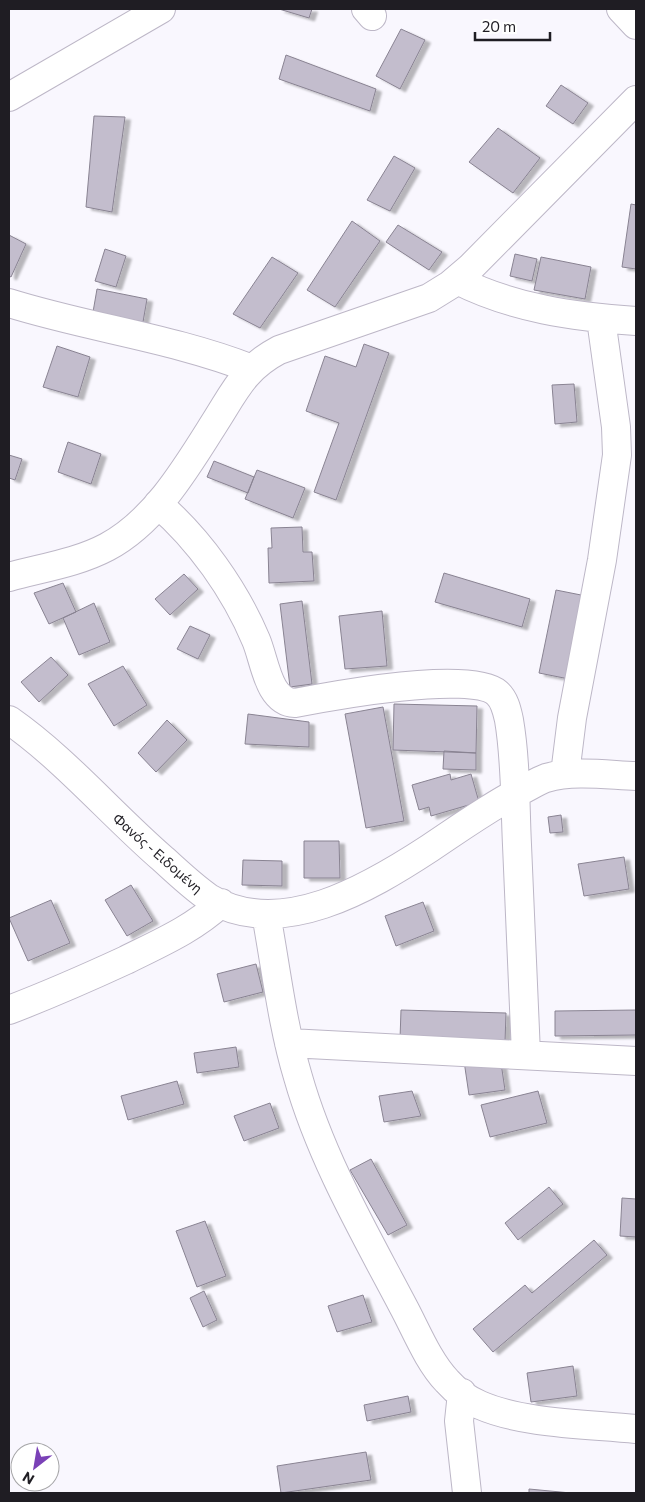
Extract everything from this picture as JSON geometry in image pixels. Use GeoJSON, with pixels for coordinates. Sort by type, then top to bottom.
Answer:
{"type":"FeatureCollection","features":[{"type":"Feature","properties":{"kind":"street"},"geometry":{"type":"LineString","coordinates":[[9,97],[161,9]]}},
{"type":"Feature","properties":{"kind":"street"},"geometry":{"type":"LineString","coordinates":[[621,9],[636,25]]}},
{"type":"Feature","properties":{"kind":"street"},"geometry":{"type":"LineString","coordinates":[[9,577],[80,558],[106,548],[137,527],[158,504],[216,420],[241,379],[261,359],[279,350],[429,298],[457,280],[636,100]]}},
{"type":"Feature","properties":{"kind":"street"},"geometry":{"type":"LineString","coordinates":[[457,280],[487,295],[514,302],[601,319],[636,321]]}},
{"type":"Feature","properties":{"kind":"street"},"geometry":{"type":"LineString","coordinates":[[9,302],[50,316],[175,343],[252,369]]}},
{"type":"Feature","properties":{"kind":"street"},"geometry":{"type":"LineString","coordinates":[[601,319],[616,427],[617,455],[602,560],[572,718],[555,776],[636,776]]}},
{"type":"Feature","properties":{"kind":"street"},"geometry":{"type":"LineString","coordinates":[[158,504],[190,535],[237,602],[252,631],[274,691],[283,701],[295,703],[398,686],[471,684],[487,687],[497,693],[505,704],[510,728],[515,794],[526,1054]]}},
{"type":"Feature","properties":{"kind":"street","name":"Φανός - Ειδομένη"},"geometry":{"type":"LineString","coordinates":[[9,720],[64,766],[119,820],[209,898],[234,909],[266,914],[291,912],[339,898],[377,880],[515,794],[555,776]]}},
{"type":"Feature","properties":{"kind":"street"},"geometry":{"type":"LineString","coordinates":[[9,1010],[85,979],[182,933],[202,920],[221,903]]}},
{"type":"Feature","properties":{"kind":"street"},"geometry":{"type":"LineString","coordinates":[[266,914],[289,1043],[313,1122],[332,1169],[432,1360],[446,1380],[479,1405],[524,1417],[636,1429]]}},
{"type":"Feature","properties":{"kind":"street"},"geometry":{"type":"LineString","coordinates":[[289,1043],[636,1061]]}},
{"type":"Feature","properties":{"kind":"street"},"geometry":{"type":"LineString","coordinates":[[462,1393],[459,1421],[467,1493]]}},
{"type":"Feature","properties":{"kind":"building"},"geometry":{"type":"Polygon","coordinates":[[[279,9],[312,9],[309,18],[279,9]]]}},
{"type":"Feature","properties":{"kind":"building"},"geometry":{"type":"Polygon","coordinates":[[[401,29],[425,40],[400,89],[376,76],[401,29]]]}},
{"type":"Feature","properties":{"kind":"building"},"geometry":{"type":"Polygon","coordinates":[[[286,55],[376,89],[370,111],[279,79],[286,55]]]}},
{"type":"Feature","properties":{"kind":"building"},"geometry":{"type":"Polygon","coordinates":[[[561,85],[588,103],[573,124],[546,106],[561,85]]]}},
{"type":"Feature","properties":{"kind":"building"},"geometry":{"type":"Polygon","coordinates":[[[94,116],[125,117],[112,212],[86,207],[94,116]]]}},
{"type":"Feature","properties":{"kind":"building"},"geometry":{"type":"Polygon","coordinates":[[[498,128],[540,158],[513,193],[469,162],[498,128]]]}},
{"type":"Feature","properties":{"kind":"building"},"geometry":{"type":"Polygon","coordinates":[[[394,156],[415,168],[390,211],[367,200],[394,156]]]}},
{"type":"Feature","properties":{"kind":"building"},"geometry":{"type":"Polygon","coordinates":[[[631,204],[636,205],[636,269],[622,267],[631,204]]]}},
{"type":"Feature","properties":{"kind":"building"},"geometry":{"type":"Polygon","coordinates":[[[352,221],[380,241],[335,307],[307,290],[352,221]]]}},
{"type":"Feature","properties":{"kind":"building"},"geometry":{"type":"Polygon","coordinates":[[[398,225],[442,252],[429,270],[386,242],[398,225]]]}},
{"type":"Feature","properties":{"kind":"building"},"geometry":{"type":"Polygon","coordinates":[[[9,235],[26,244],[11,277],[9,276],[9,235]]]}},
{"type":"Feature","properties":{"kind":"building"},"geometry":{"type":"Polygon","coordinates":[[[105,249],[126,256],[116,287],[95,281],[105,249]]]}},
{"type":"Feature","properties":{"kind":"building"},"geometry":{"type":"Polygon","coordinates":[[[515,254],[537,259],[532,281],[510,276],[515,254]]]}},
{"type":"Feature","properties":{"kind":"building"},"geometry":{"type":"Polygon","coordinates":[[[272,257],[298,273],[260,328],[233,314],[272,257]]]}},
{"type":"Feature","properties":{"kind":"building"},"geometry":{"type":"Polygon","coordinates":[[[541,257],[591,267],[585,299],[534,290],[541,257]]]}},
{"type":"Feature","properties":{"kind":"building"},"geometry":{"type":"Polygon","coordinates":[[[97,289],[147,299],[143,322],[93,312],[97,289]]]}},
{"type":"Feature","properties":{"kind":"building"},"geometry":{"type":"Polygon","coordinates":[[[364,344],[389,353],[336,500],[314,492],[339,423],[306,411],[325,356],[356,367],[364,344]]]}},
{"type":"Feature","properties":{"kind":"building"},"geometry":{"type":"Polygon","coordinates":[[[57,346],[90,357],[78,397],[43,387],[57,346]]]}},
{"type":"Feature","properties":{"kind":"building"},"geometry":{"type":"Polygon","coordinates":[[[574,384],[577,422],[555,424],[552,385],[574,384]]]}},
{"type":"Feature","properties":{"kind":"building"},"geometry":{"type":"Polygon","coordinates":[[[68,442],[101,454],[91,484],[58,472],[68,442]]]}},
{"type":"Feature","properties":{"kind":"building"},"geometry":{"type":"Polygon","coordinates":[[[9,455],[22,459],[15,480],[9,478],[9,455]]]}},
{"type":"Feature","properties":{"kind":"building"},"geometry":{"type":"Polygon","coordinates":[[[214,461],[254,477],[248,493],[207,477],[214,461]]]}},
{"type":"Feature","properties":{"kind":"building"},"geometry":{"type":"Polygon","coordinates":[[[257,470],[305,488],[293,518],[245,499],[257,470]]]}},
{"type":"Feature","properties":{"kind":"building"},"geometry":{"type":"Polygon","coordinates":[[[302,527],[303,552],[312,552],[314,581],[269,583],[268,548],[272,548],[271,528],[302,527]]]}},
{"type":"Feature","properties":{"kind":"building"},"geometry":{"type":"Polygon","coordinates":[[[444,573],[530,599],[522,627],[435,602],[444,573]]]}},
{"type":"Feature","properties":{"kind":"building"},"geometry":{"type":"Polygon","coordinates":[[[184,574],[198,589],[170,615],[155,599],[184,574]]]}},
{"type":"Feature","properties":{"kind":"building"},"geometry":{"type":"Polygon","coordinates":[[[63,583],[76,612],[49,624],[34,593],[63,583]]]}},
{"type":"Feature","properties":{"kind":"building"},"geometry":{"type":"Polygon","coordinates":[[[556,590],[586,596],[569,679],[539,673],[556,590]]]}},
{"type":"Feature","properties":{"kind":"building"},"geometry":{"type":"Polygon","coordinates":[[[302,601],[312,684],[290,687],[280,604],[302,601]]]}},
{"type":"Feature","properties":{"kind":"building"},"geometry":{"type":"Polygon","coordinates":[[[94,603],[110,642],[79,655],[63,618],[94,603]]]}},
{"type":"Feature","properties":{"kind":"building"},"geometry":{"type":"Polygon","coordinates":[[[382,611],[387,666],[345,669],[339,616],[382,611]]]}},
{"type":"Feature","properties":{"kind":"building"},"geometry":{"type":"Polygon","coordinates":[[[190,626],[210,635],[198,659],[177,649],[190,626]]]}},
{"type":"Feature","properties":{"kind":"building"},"geometry":{"type":"Polygon","coordinates":[[[51,657],[68,675],[39,702],[21,682],[51,657]]]}},
{"type":"Feature","properties":{"kind":"building"},"geometry":{"type":"Polygon","coordinates":[[[123,666],[147,705],[114,726],[88,684],[123,666]]]}},
{"type":"Feature","properties":{"kind":"building"},"geometry":{"type":"Polygon","coordinates":[[[394,704],[477,706],[476,753],[393,750],[394,704]]]}},
{"type":"Feature","properties":{"kind":"building"},"geometry":{"type":"Polygon","coordinates":[[[383,707],[404,821],[366,828],[345,714],[383,707]]]}},
{"type":"Feature","properties":{"kind":"building"},"geometry":{"type":"Polygon","coordinates":[[[248,714],[309,722],[309,747],[245,744],[248,714]]]}},
{"type":"Feature","properties":{"kind":"building"},"geometry":{"type":"Polygon","coordinates":[[[167,720],[187,740],[156,772],[138,753],[167,720]]]}},
{"type":"Feature","properties":{"kind":"building"},"geometry":{"type":"Polygon","coordinates":[[[444,751],[476,753],[476,770],[443,769],[444,751]]]}},
{"type":"Feature","properties":{"kind":"building"},"geometry":{"type":"Polygon","coordinates":[[[450,774],[451,780],[471,774],[479,802],[431,816],[429,807],[419,810],[412,785],[450,774]]]}},
{"type":"Feature","properties":{"kind":"building"},"geometry":{"type":"Polygon","coordinates":[[[561,815],[563,832],[550,833],[548,817],[561,815]]]}},
{"type":"Feature","properties":{"kind":"building"},"geometry":{"type":"Polygon","coordinates":[[[304,841],[339,841],[340,878],[304,878],[304,841]]]}},
{"type":"Feature","properties":{"kind":"building"},"geometry":{"type":"Polygon","coordinates":[[[624,857],[629,889],[584,896],[578,864],[624,857]]]}},
{"type":"Feature","properties":{"kind":"building"},"geometry":{"type":"Polygon","coordinates":[[[243,860],[282,861],[282,886],[242,885],[243,860]]]}},
{"type":"Feature","properties":{"kind":"building"},"geometry":{"type":"Polygon","coordinates":[[[131,885],[153,921],[127,936],[105,900],[131,885]]]}},
{"type":"Feature","properties":{"kind":"building"},"geometry":{"type":"Polygon","coordinates":[[[51,900],[70,943],[28,961],[9,918],[51,900]]]}},
{"type":"Feature","properties":{"kind":"building"},"geometry":{"type":"Polygon","coordinates":[[[423,902],[434,931],[396,946],[385,916],[423,902]]]}},
{"type":"Feature","properties":{"kind":"building"},"geometry":{"type":"Polygon","coordinates":[[[256,964],[263,992],[224,1002],[217,974],[256,964]]]}},
{"type":"Feature","properties":{"kind":"building"},"geometry":{"type":"Polygon","coordinates":[[[401,1010],[506,1013],[505,1042],[400,1039],[401,1010]]]}},
{"type":"Feature","properties":{"kind":"building"},"geometry":{"type":"Polygon","coordinates":[[[636,1010],[636,1035],[555,1036],[555,1011],[636,1010]]]}},
{"type":"Feature","properties":{"kind":"building"},"geometry":{"type":"Polygon","coordinates":[[[236,1047],[239,1067],[197,1073],[194,1053],[236,1047]]]}},
{"type":"Feature","properties":{"kind":"building"},"geometry":{"type":"Polygon","coordinates":[[[500,1056],[505,1090],[469,1095],[464,1061],[500,1056]]]}},
{"type":"Feature","properties":{"kind":"building"},"geometry":{"type":"Polygon","coordinates":[[[177,1081],[184,1104],[128,1120],[121,1096],[177,1081]]]}},
{"type":"Feature","properties":{"kind":"building"},"geometry":{"type":"Polygon","coordinates":[[[412,1091],[421,1116],[384,1122],[379,1096],[412,1091]]]}},
{"type":"Feature","properties":{"kind":"building"},"geometry":{"type":"Polygon","coordinates":[[[538,1091],[547,1123],[490,1137],[481,1105],[538,1091]]]}},
{"type":"Feature","properties":{"kind":"building"},"geometry":{"type":"Polygon","coordinates":[[[270,1103],[279,1128],[244,1141],[234,1116],[270,1103]]]}},
{"type":"Feature","properties":{"kind":"building"},"geometry":{"type":"Polygon","coordinates":[[[371,1159],[407,1225],[388,1235],[350,1170],[371,1159]]]}},
{"type":"Feature","properties":{"kind":"building"},"geometry":{"type":"Polygon","coordinates":[[[549,1187],[563,1204],[518,1240],[505,1223],[549,1187]]]}},
{"type":"Feature","properties":{"kind":"building"},"geometry":{"type":"Polygon","coordinates":[[[622,1198],[636,1199],[636,1237],[620,1236],[622,1198]]]}},
{"type":"Feature","properties":{"kind":"building"},"geometry":{"type":"Polygon","coordinates":[[[205,1221],[226,1276],[197,1287],[176,1231],[205,1221]]]}},
{"type":"Feature","properties":{"kind":"building"},"geometry":{"type":"Polygon","coordinates":[[[594,1240],[607,1255],[493,1352],[473,1329],[525,1285],[532,1293],[594,1240]]]}},
{"type":"Feature","properties":{"kind":"building"},"geometry":{"type":"Polygon","coordinates":[[[204,1291],[217,1320],[203,1327],[190,1298],[204,1291]]]}},
{"type":"Feature","properties":{"kind":"building"},"geometry":{"type":"Polygon","coordinates":[[[363,1295],[372,1322],[337,1332],[328,1306],[363,1295]]]}},
{"type":"Feature","properties":{"kind":"building"},"geometry":{"type":"Polygon","coordinates":[[[573,1366],[577,1396],[531,1402],[527,1373],[573,1366]]]}},
{"type":"Feature","properties":{"kind":"building"},"geometry":{"type":"Polygon","coordinates":[[[408,1396],[411,1412],[367,1421],[364,1405],[408,1396]]]}},
{"type":"Feature","properties":{"kind":"building"},"geometry":{"type":"Polygon","coordinates":[[[366,1452],[371,1480],[281,1493],[277,1466],[366,1452]]]}},
{"type":"Feature","properties":{"kind":"building"},"geometry":{"type":"Polygon","coordinates":[[[529,1489],[571,1493],[529,1493],[529,1489]]]}}]}
